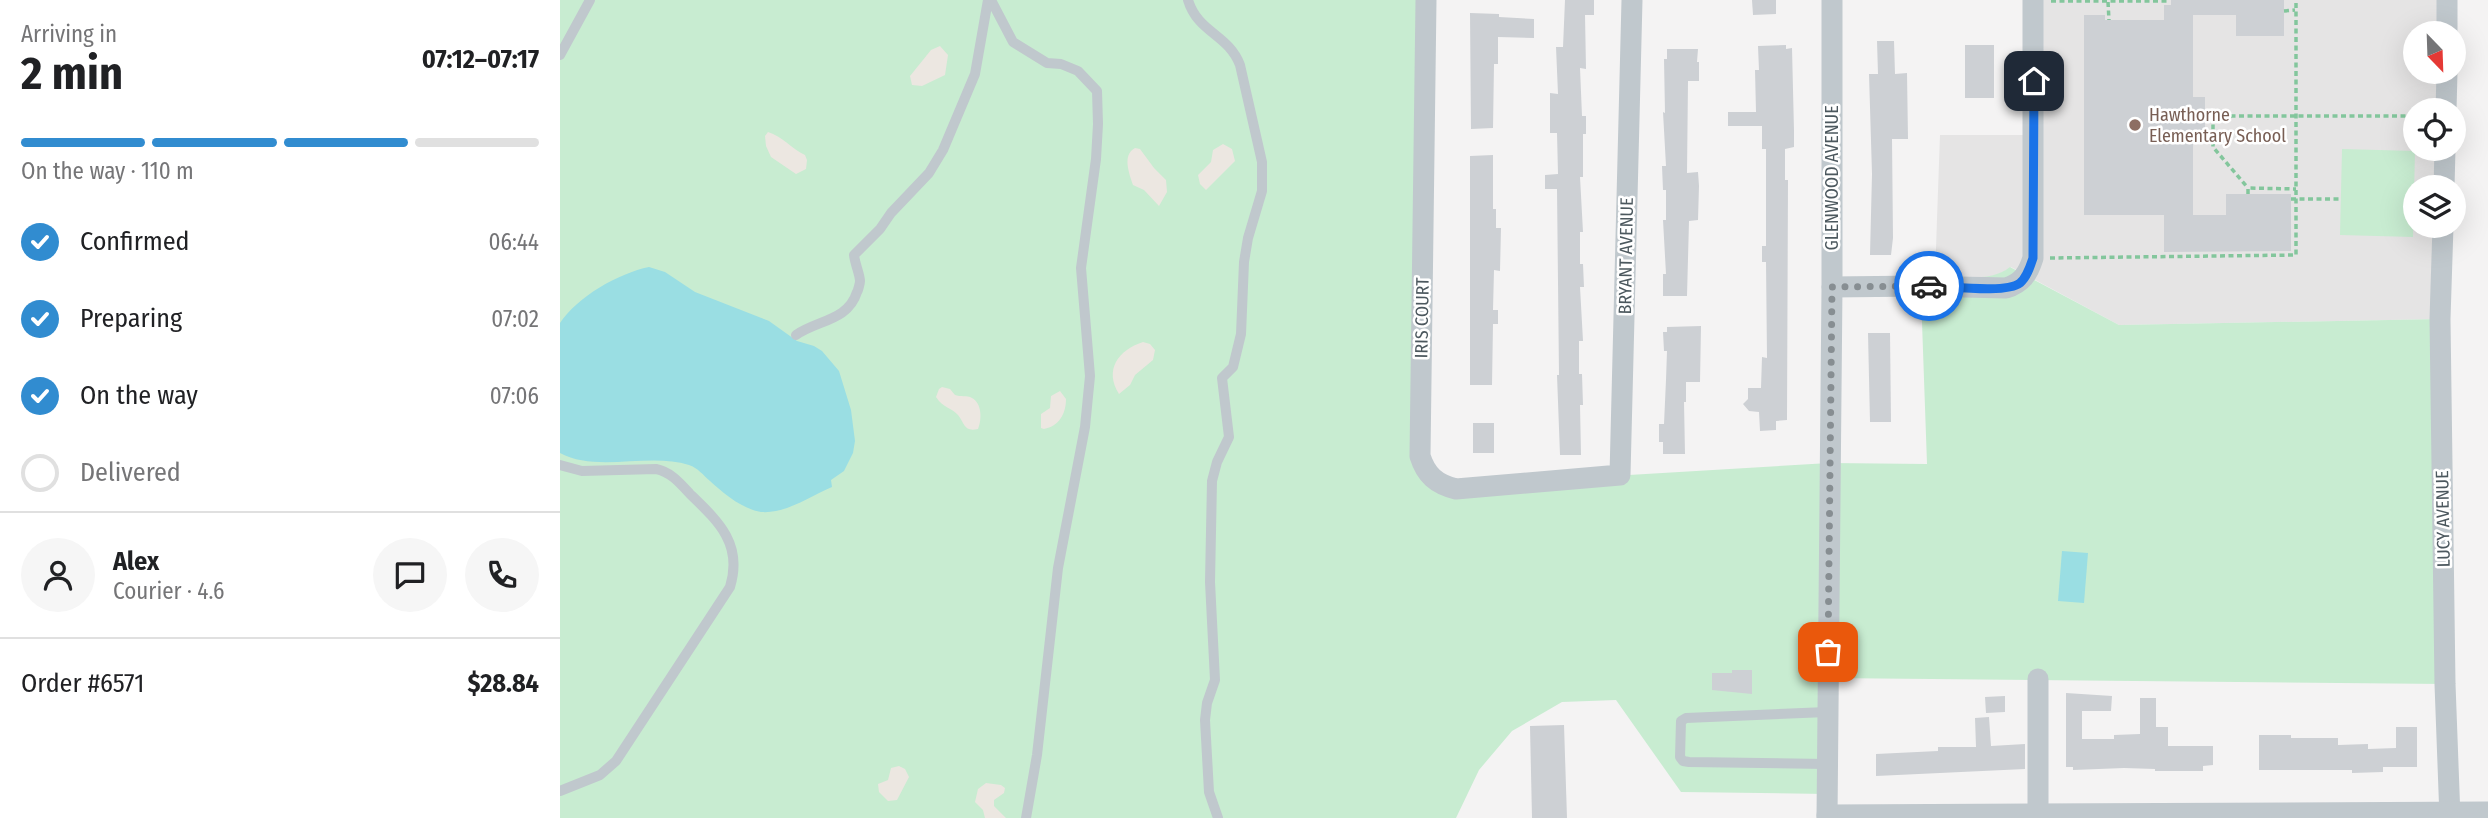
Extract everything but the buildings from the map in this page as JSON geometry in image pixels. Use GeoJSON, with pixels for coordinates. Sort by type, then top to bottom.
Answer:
{"type":"FeatureCollection","features":[{"type":"Feature","properties":{"kind":"street","name":"IRIS COURT"},"geometry":{"type":"LineString","coordinates":[[1426,0],[1420,456],[1432,479],[1443,486],[1456,489],[1583,478]]}},
{"type":"Feature","properties":{"kind":"street","name":"BRYANT AVENUE"},"geometry":{"type":"LineString","coordinates":[[1583,478],[1620,475],[1632,0]]}},
{"type":"Feature","properties":{"kind":"street","name":"GLENWOOD AVENUE"},"geometry":{"type":"LineString","coordinates":[[1827,817],[1832,0]]}},
{"type":"Feature","properties":{"kind":"street"},"geometry":{"type":"LineString","coordinates":[[2447,0],[2447,21]]}},
{"type":"Feature","properties":{"kind":"street"},"geometry":{"type":"LineString","coordinates":[[1832,287],[2006,288],[2020,284],[2031,264],[2041,1]]}},
{"type":"Feature","properties":{"kind":"street","name":"LUCY AVENUE"},"geometry":{"type":"LineString","coordinates":[[2443,238],[2440,319],[2450,815]]}},
{"type":"Feature","properties":{"kind":"street"},"geometry":{"type":"LineString","coordinates":[[2038,679],[2038,816]]}},
{"type":"Feature","properties":{"kind":"street"},"geometry":{"type":"LineString","coordinates":[[1827,817],[2450,815],[2488,812]]}},
{"type":"Feature","properties":{"kind":"lane"},"geometry":{"type":"LineString","coordinates":[[560,55],[590,0]]}},
{"type":"Feature","properties":{"kind":"lane"},"geometry":{"type":"LineString","coordinates":[[796,335],[815,324],[825,323],[853,303],[860,282],[855,270],[854,255],[929,173],[943,150],[975,74],[989,0]]}},
{"type":"Feature","properties":{"kind":"lane"},"geometry":{"type":"LineString","coordinates":[[989,0],[1013,42],[1047,63],[1061,64],[1078,71],[1097,91],[1096,159],[1081,268],[1090,376],[1085,427],[1058,568],[1037,755],[1026,818]]}},
{"type":"Feature","properties":{"kind":"lane"},"geometry":{"type":"LineString","coordinates":[[1188,0],[1194,16],[1234,51],[1242,74],[1262,162],[1262,191],[1244,262],[1241,334],[1233,367],[1222,378],[1229,436],[1212,481],[1210,582],[1215,680],[1207,703],[1205,720],[1209,792],[1218,818]]}},
{"type":"Feature","properties":{"kind":"lane"},"geometry":{"type":"LineString","coordinates":[[560,465],[582,471],[664,471],[719,523],[732,548],[734,568],[730,587],[616,761],[600,775],[560,791]]}},
{"type":"Feature","properties":{"kind":"lane"},"geometry":{"type":"LineString","coordinates":[[1827,712],[1686,718],[1681,721],[1680,757],[1689,762],[1827,764]]}},
{"type":"Feature","properties":{"kind":"path"},"geometry":{"type":"LineString","coordinates":[[2031,264],[2297,255],[2293,199],[2296,189],[2296,0]]}},
{"type":"Feature","properties":{"kind":"path"},"geometry":{"type":"LineString","coordinates":[[2041,1],[2168,2]]}},
{"type":"Feature","properties":{"kind":"path"},"geometry":{"type":"LineString","coordinates":[[2108,1],[2109,20]]}},
{"type":"Feature","properties":{"kind":"path"},"geometry":{"type":"LineString","coordinates":[[2284,10],[2295,10]]}},
{"type":"Feature","properties":{"kind":"path"},"geometry":{"type":"LineString","coordinates":[[2205,116],[2403,116]]}},
{"type":"Feature","properties":{"kind":"path"},"geometry":{"type":"LineString","coordinates":[[2213,116],[2213,147],[2248,191],[2296,189]]}},
{"type":"Feature","properties":{"kind":"path"},"geometry":{"type":"LineString","coordinates":[[2293,199],[2341,199]]}},
{"type":"Feature","properties":{"kind":"shaded area"},"geometry":{"type":"Polygon","coordinates":[[[2033,0],[2447,0],[2447,21],[2403,21],[2403,84],[2447,84],[2446,98],[2403,98],[2403,161],[2445,161],[2444,175],[2403,175],[2403,238],[2443,238],[2440,319],[2119,325],[2011,267],[1989,277],[1935,276],[1940,135],[2034,135],[2033,0]]]}},
{"type":"Feature","properties":{"kind":"green space"},"geometry":{"type":"Polygon","coordinates":[[[560,0],[1426,0],[1420,456],[1443,486],[1829,463],[1927,464],[1921,294],[1935,276],[1984,277],[2010,267],[2119,325],[2440,319],[2445,684],[1828,678],[1827,794],[1681,792],[1616,700],[1562,702],[1512,731],[1479,770],[1456,818],[560,818],[560,0]]]}},
{"type":"Feature","properties":{"kind":"green space"},"geometry":{"type":"Polygon","coordinates":[[[2342,149],[2403,151],[2403,161],[2415,161],[2414,175],[2403,175],[2403,237],[2340,235],[2342,149]]]}},
{"type":"Feature","properties":{"kind":"sand"},"geometry":{"type":"Polygon","coordinates":[[[940,46],[948,55],[945,75],[922,86],[912,85],[910,76],[931,50],[940,46]]]}},
{"type":"Feature","properties":{"kind":"sand"},"geometry":{"type":"Polygon","coordinates":[[[768,132],[805,155],[806,169],[796,174],[771,157],[766,146],[765,136],[768,132]]]}},
{"type":"Feature","properties":{"kind":"sand"},"geometry":{"type":"Polygon","coordinates":[[[1223,144],[1232,149],[1235,161],[1206,190],[1200,184],[1198,175],[1211,162],[1213,150],[1223,144]]]}},
{"type":"Feature","properties":{"kind":"sand"},"geometry":{"type":"Polygon","coordinates":[[[1135,148],[1140,149],[1166,180],[1167,192],[1159,206],[1144,190],[1133,185],[1128,160],[1135,148]]]}},
{"type":"Feature","properties":{"kind":"sand"},"geometry":{"type":"Polygon","coordinates":[[[1143,342],[1150,344],[1155,350],[1153,360],[1135,375],[1130,385],[1119,394],[1113,377],[1116,362],[1127,350],[1143,342]]]}},
{"type":"Feature","properties":{"kind":"sand"},"geometry":{"type":"Polygon","coordinates":[[[942,387],[950,389],[955,395],[975,400],[980,412],[978,429],[967,428],[955,412],[939,401],[936,397],[942,387]]]}},
{"type":"Feature","properties":{"kind":"sand"},"geometry":{"type":"Polygon","coordinates":[[[1060,391],[1066,399],[1063,414],[1054,425],[1041,428],[1041,414],[1050,408],[1051,396],[1060,391]]]}},
{"type":"Feature","properties":{"kind":"sand"},"geometry":{"type":"Polygon","coordinates":[[[899,766],[905,769],[909,777],[897,800],[888,801],[879,792],[878,784],[888,780],[891,768],[899,766]]]}},
{"type":"Feature","properties":{"kind":"sand"},"geometry":{"type":"Polygon","coordinates":[[[986,783],[1005,788],[1004,793],[994,800],[994,806],[1006,818],[985,818],[983,810],[975,802],[978,789],[986,783]]]}},
{"type":"Feature","properties":{"kind":"water"},"geometry":{"type":"Polygon","coordinates":[[[649,267],[665,272],[695,292],[769,321],[797,341],[822,351],[839,371],[851,410],[855,441],[853,453],[844,471],[831,480],[832,487],[789,507],[761,512],[733,500],[689,465],[657,460],[590,461],[560,453],[560,323],[567,313],[588,295],[612,280],[649,267]]]}},
{"type":"Feature","properties":{"kind":"water"},"geometry":{"type":"Polygon","coordinates":[[[2062,551],[2088,553],[2084,603],[2058,601],[2062,551]]]}},
{"type":"Feature","properties":{"kind":"way so far"},"geometry":{"type":"LineString","coordinates":[[1828,652],[1832,287],[1929,286]]}},
{"type":"Feature","properties":{"kind":"place","name":"Hawthorne Elementary School"},"geometry":{"type":"Point","coordinates":[2135,125]}},
{"type":"Feature","properties":{"kind":"route"},"geometry":{"type":"LineString","coordinates":[[1929,286],[2006,288],[2020,284],[2030,270],[2033,258],[2034,81]]}}]}
